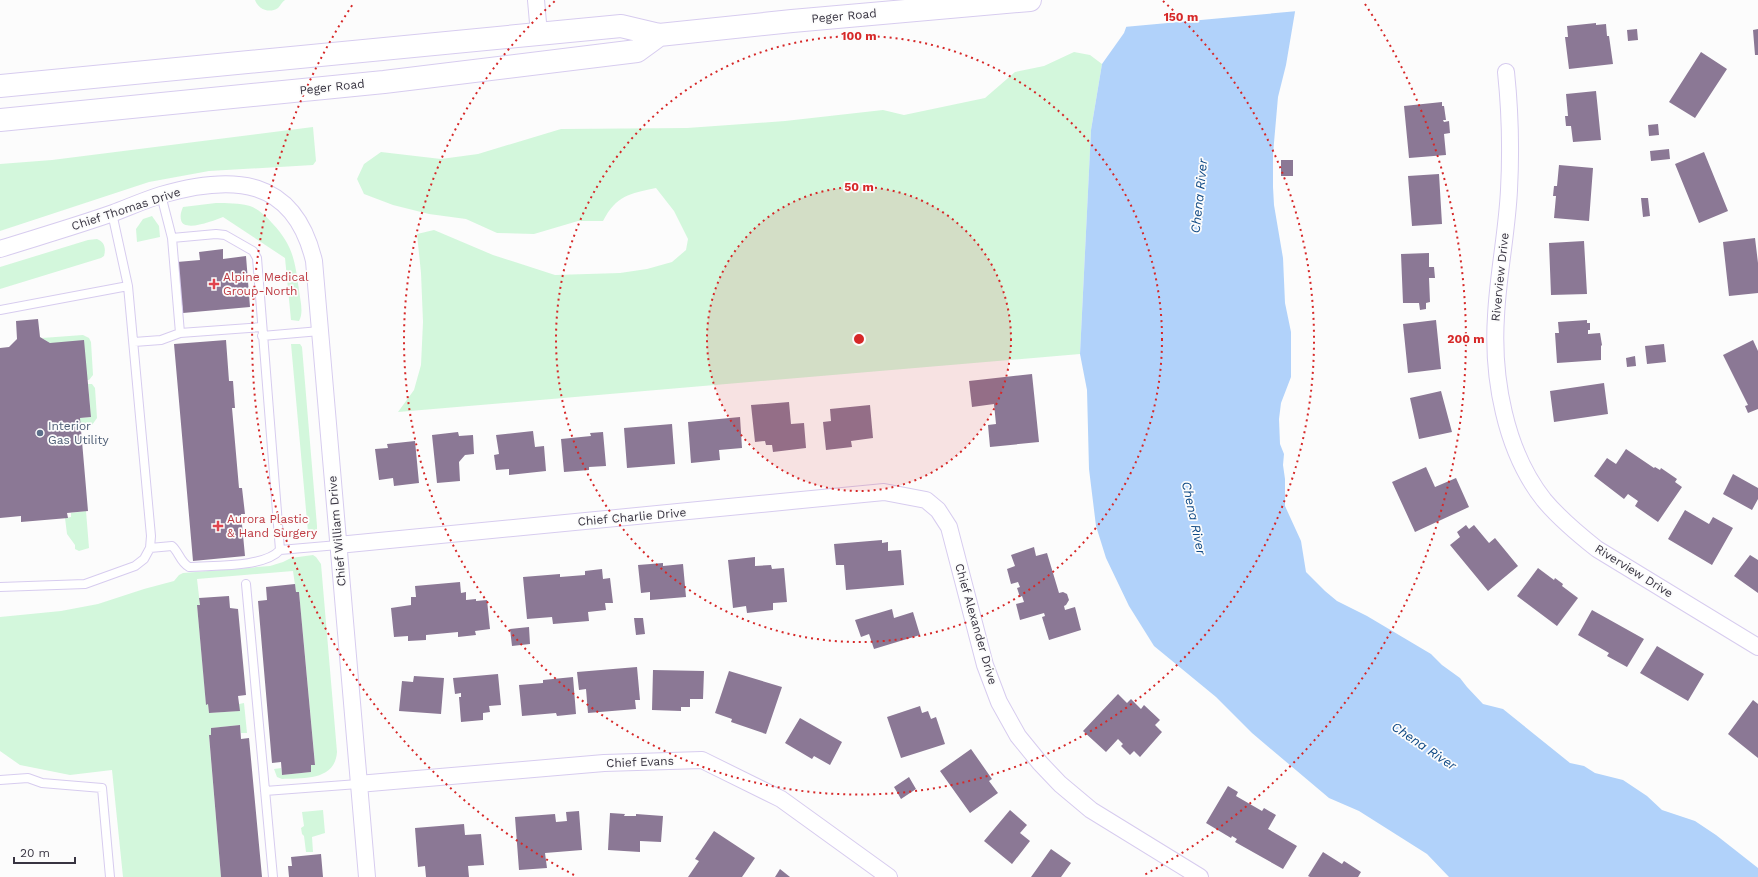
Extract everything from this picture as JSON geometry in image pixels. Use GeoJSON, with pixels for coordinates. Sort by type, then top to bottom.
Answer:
{"type":"FeatureCollection","features":[{"type":"Feature","properties":{"kind":"main road","name":"Peger Road"},"geometry":{"type":"LineString","coordinates":[[0,86],[621,26],[659,35],[792,21],[1030,0]]}},
{"type":"Feature","properties":{"kind":"main road","name":"Peger Road"},"geometry":{"type":"LineString","coordinates":[[0,120],[376,83],[637,51],[659,35]]}},
{"type":"Feature","properties":{"kind":"street"},"geometry":{"type":"LineString","coordinates":[[536,0],[540,34]]}},
{"type":"Feature","properties":{"kind":"street","name":"Riverview Drive"},"geometry":{"type":"LineString","coordinates":[[1506,72],[1508,95],[1509,190],[1496,315],[1496,348],[1504,412],[1520,459],[1544,500],[1585,540],[1603,553],[1758,647]]}},
{"type":"Feature","properties":{"kind":"street","name":"Chief Thomas Drive"},"geometry":{"type":"LineString","coordinates":[[0,249],[112,213],[161,195],[199,187],[231,183],[247,185],[262,190],[276,198]]}},
{"type":"Feature","properties":{"kind":"street","name":"Chief William Drive"},"geometry":{"type":"LineString","coordinates":[[276,198],[295,216],[304,230],[310,242],[314,261],[367,877]]}},
{"type":"Feature","properties":{"kind":"street","name":"Chief Charlie Drive"},"geometry":{"type":"LineString","coordinates":[[338,545],[884,492],[926,500]]}},
{"type":"Feature","properties":{"kind":"street","name":"Chief Alexander Drive"},"geometry":{"type":"LineString","coordinates":[[926,500],[938,510],[949,527],[985,665],[999,702],[1018,736],[1040,764],[1060,784],[1091,810],[1200,877]]}},
{"type":"Feature","properties":{"kind":"street","name":"Chief Evans"},"geometry":{"type":"LineString","coordinates":[[358,784],[604,763],[702,760],[781,799],[889,877]]}},
{"type":"Feature","properties":{"kind":"lane"},"geometry":{"type":"LineString","coordinates":[[161,195],[172,238],[180,333]]}},
{"type":"Feature","properties":{"kind":"lane"},"geometry":{"type":"LineString","coordinates":[[0,587],[85,584],[135,566],[144,558],[150,548],[151,536],[128,286],[112,213]]}},
{"type":"Feature","properties":{"kind":"lane"},"geometry":{"type":"LineString","coordinates":[[150,548],[172,546],[177,550],[184,564],[189,567],[263,561],[275,556],[280,550],[257,258],[253,251],[225,235],[216,234],[172,238]]}},
{"type":"Feature","properties":{"kind":"lane"},"geometry":{"type":"LineString","coordinates":[[0,310],[128,286]]}},
{"type":"Feature","properties":{"kind":"lane"},"geometry":{"type":"LineString","coordinates":[[134,342],[161,340],[180,333],[262,327]]}},
{"type":"Feature","properties":{"kind":"lane"},"geometry":{"type":"LineString","coordinates":[[262,336],[320,331]]}},
{"type":"Feature","properties":{"kind":"lane"},"geometry":{"type":"LineString","coordinates":[[280,550],[338,545]]}},
{"type":"Feature","properties":{"kind":"lane"},"geometry":{"type":"LineString","coordinates":[[246,584],[273,877]]}},
{"type":"Feature","properties":{"kind":"lane"},"geometry":{"type":"LineString","coordinates":[[0,780],[28,778],[42,783],[102,788],[110,877]]}},
{"type":"Feature","properties":{"kind":"lane"},"geometry":{"type":"LineString","coordinates":[[265,791],[358,784]]}},
{"type":"Feature","properties":{"kind":"green space"},"geometry":{"type":"Polygon","coordinates":[[[255,0],[285,0],[278,8],[271,11],[261,8],[255,0]]]}},
{"type":"Feature","properties":{"kind":"green space"},"geometry":{"type":"Polygon","coordinates":[[[1074,52],[1090,55],[1102,64],[1091,130],[1080,354],[398,412],[414,390],[421,365],[423,322],[421,273],[417,234],[434,230],[493,255],[555,275],[620,273],[647,269],[672,262],[686,250],[688,239],[674,211],[656,188],[631,194],[625,197],[613,206],[603,221],[578,221],[534,234],[497,233],[466,219],[429,214],[393,205],[364,194],[357,179],[364,164],[381,152],[441,159],[478,154],[561,129],[687,128],[785,121],[883,110],[904,115],[985,98],[1015,72],[1044,66],[1074,52]]]}},
{"type":"Feature","properties":{"kind":"green space"},"geometry":{"type":"Polygon","coordinates":[[[313,127],[316,161],[313,165],[209,171],[149,182],[0,231],[0,164],[52,160],[313,127]]]}},
{"type":"Feature","properties":{"kind":"green space"},"geometry":{"type":"Polygon","coordinates":[[[216,203],[237,204],[253,207],[267,218],[285,239],[292,254],[296,270],[301,306],[299,321],[291,320],[285,258],[223,217],[193,226],[183,224],[181,214],[183,207],[216,203]]]}},
{"type":"Feature","properties":{"kind":"green space"},"geometry":{"type":"Polygon","coordinates":[[[152,216],[159,226],[160,237],[137,242],[136,229],[143,219],[152,216]]]}},
{"type":"Feature","properties":{"kind":"green space"},"geometry":{"type":"Polygon","coordinates":[[[97,239],[102,242],[105,248],[104,256],[101,258],[0,289],[0,267],[88,240],[97,239]]]}},
{"type":"Feature","properties":{"kind":"green space"},"geometry":{"type":"Polygon","coordinates":[[[83,335],[89,338],[91,342],[93,375],[89,380],[87,380],[50,343],[42,338],[83,335]]]}},
{"type":"Feature","properties":{"kind":"green space"},"geometry":{"type":"Polygon","coordinates":[[[291,344],[300,344],[302,347],[317,526],[317,530],[312,533],[308,532],[291,344]]]}},
{"type":"Feature","properties":{"kind":"green space"},"geometry":{"type":"Polygon","coordinates":[[[88,384],[92,384],[95,388],[97,418],[92,425],[80,427],[80,418],[91,417],[88,384]]]}},
{"type":"Feature","properties":{"kind":"green space"},"geometry":{"type":"Polygon","coordinates":[[[86,511],[89,548],[79,551],[75,549],[75,545],[67,534],[65,518],[71,517],[71,513],[86,511]]]}},
{"type":"Feature","properties":{"kind":"green space"},"geometry":{"type":"Polygon","coordinates":[[[313,555],[321,564],[337,752],[335,761],[331,768],[317,776],[308,778],[282,779],[277,777],[274,769],[281,768],[282,775],[311,772],[311,765],[315,764],[299,592],[296,592],[293,571],[197,579],[200,605],[197,605],[206,704],[208,704],[209,713],[239,711],[239,704],[244,703],[247,733],[241,733],[240,725],[211,728],[211,735],[209,736],[221,877],[123,877],[112,770],[70,775],[20,765],[0,751],[0,617],[61,611],[98,604],[174,581],[183,573],[270,566],[291,558],[313,555]]]}},
{"type":"Feature","properties":{"kind":"green space"},"geometry":{"type":"Polygon","coordinates":[[[323,810],[325,833],[312,837],[313,852],[306,852],[304,836],[301,828],[304,826],[302,812],[323,810]]]}},
{"type":"Feature","properties":{"kind":"water","name":"Chena River"},"geometry":{"type":"Polygon","coordinates":[[[1136,0],[1297,0],[1286,65],[1278,97],[1273,154],[1273,187],[1274,205],[1283,258],[1285,303],[1291,332],[1291,377],[1281,403],[1279,419],[1280,444],[1284,454],[1283,465],[1285,479],[1285,506],[1301,541],[1306,572],[1337,601],[1367,616],[1431,654],[1442,665],[1460,678],[1483,704],[1503,709],[1570,763],[1584,766],[1595,773],[1623,780],[1647,796],[1662,810],[1695,821],[1716,835],[1758,868],[1758,877],[1449,877],[1427,854],[1359,811],[1329,798],[1252,733],[1216,697],[1154,646],[1129,606],[1106,558],[1096,526],[1089,469],[1087,390],[1080,354],[1091,130],[1102,64],[1124,33],[1136,0]]]}},
{"type":"Feature","properties":{"kind":"pier"},"geometry":{"type":"Polygon","coordinates":[[[1134,0],[1299,0],[1298,11],[1124,27],[1134,0]]]}},
{"type":"Feature","properties":{"kind":"building"},"geometry":{"type":"Polygon","coordinates":[[[1596,23],[1596,25],[1606,24],[1613,64],[1569,69],[1565,37],[1568,37],[1567,26],[1596,23]]]}},
{"type":"Feature","properties":{"kind":"building"},"geometry":{"type":"Polygon","coordinates":[[[1637,29],[1638,40],[1628,41],[1627,30],[1637,29]]]}},
{"type":"Feature","properties":{"kind":"building"},"geometry":{"type":"Polygon","coordinates":[[[1758,29],[1758,55],[1755,55],[1753,30],[1758,29]]]}},
{"type":"Feature","properties":{"kind":"building"},"geometry":{"type":"Polygon","coordinates":[[[1701,52],[1727,69],[1695,118],[1669,102],[1701,52]]]}},
{"type":"Feature","properties":{"kind":"building"},"geometry":{"type":"Polygon","coordinates":[[[1596,91],[1601,140],[1573,142],[1571,126],[1566,126],[1565,116],[1568,116],[1566,94],[1596,91]]]}},
{"type":"Feature","properties":{"kind":"building"},"geometry":{"type":"Polygon","coordinates":[[[1442,102],[1446,120],[1443,120],[1444,122],[1449,121],[1450,133],[1444,134],[1446,155],[1409,158],[1404,106],[1442,102]]]}},
{"type":"Feature","properties":{"kind":"building"},"geometry":{"type":"Polygon","coordinates":[[[1658,124],[1659,135],[1649,136],[1648,125],[1658,124]]]}},
{"type":"Feature","properties":{"kind":"building"},"geometry":{"type":"Polygon","coordinates":[[[1669,149],[1670,159],[1651,161],[1650,151],[1669,149]]]}},
{"type":"Feature","properties":{"kind":"building"},"geometry":{"type":"Polygon","coordinates":[[[1704,152],[1728,211],[1699,223],[1675,164],[1704,152]]]}},
{"type":"Feature","properties":{"kind":"building"},"geometry":{"type":"Polygon","coordinates":[[[1281,160],[1293,160],[1293,176],[1281,176],[1281,160]]]}},
{"type":"Feature","properties":{"kind":"building"},"geometry":{"type":"Polygon","coordinates":[[[1559,165],[1593,168],[1589,221],[1554,218],[1556,196],[1553,196],[1554,186],[1557,186],[1559,165]]]}},
{"type":"Feature","properties":{"kind":"building"},"geometry":{"type":"Polygon","coordinates":[[[1439,174],[1442,224],[1412,226],[1408,176],[1439,174]]]}},
{"type":"Feature","properties":{"kind":"building"},"geometry":{"type":"Polygon","coordinates":[[[1641,198],[1648,198],[1650,216],[1643,217],[1641,198]]]}},
{"type":"Feature","properties":{"kind":"building"},"geometry":{"type":"Polygon","coordinates":[[[1755,238],[1758,263],[1758,293],[1729,296],[1723,242],[1755,238]]]}},
{"type":"Feature","properties":{"kind":"building"},"geometry":{"type":"Polygon","coordinates":[[[1584,241],[1587,294],[1551,295],[1549,243],[1584,241]]]}},
{"type":"Feature","properties":{"kind":"building","name":"Alpine Medical Group-North"},"geometry":{"type":"Polygon","coordinates":[[[223,249],[223,259],[246,256],[250,307],[183,313],[177,262],[200,260],[199,252],[223,249]]]}},
{"type":"Feature","properties":{"kind":"building"},"geometry":{"type":"Polygon","coordinates":[[[1429,253],[1429,267],[1434,267],[1435,278],[1429,278],[1430,302],[1426,303],[1426,309],[1420,310],[1419,303],[1403,303],[1401,254],[1429,253]]]}},
{"type":"Feature","properties":{"kind":"building","name":"Interior Gas Utility"},"geometry":{"type":"Polygon","coordinates":[[[38,319],[40,337],[50,343],[84,340],[91,417],[80,418],[88,511],[67,513],[68,518],[21,522],[21,516],[0,518],[0,348],[9,347],[17,339],[16,321],[38,319]]]}},
{"type":"Feature","properties":{"kind":"building"},"geometry":{"type":"Polygon","coordinates":[[[1436,320],[1441,369],[1408,373],[1403,324],[1436,320]]]}},
{"type":"Feature","properties":{"kind":"building"},"geometry":{"type":"Polygon","coordinates":[[[1587,320],[1587,323],[1590,323],[1590,330],[1588,330],[1588,334],[1600,333],[1602,345],[1601,360],[1557,363],[1555,333],[1559,333],[1558,322],[1587,320]]]}},
{"type":"Feature","properties":{"kind":"building"},"geometry":{"type":"Polygon","coordinates":[[[226,340],[229,381],[233,381],[235,408],[232,408],[239,488],[242,488],[245,514],[241,514],[245,556],[193,561],[174,344],[226,340]]]}},
{"type":"Feature","properties":{"kind":"building"},"geometry":{"type":"Polygon","coordinates":[[[1753,340],[1758,351],[1758,409],[1748,413],[1745,406],[1748,405],[1723,355],[1753,340]]]}},
{"type":"Feature","properties":{"kind":"building"},"geometry":{"type":"Polygon","coordinates":[[[1664,344],[1666,362],[1647,364],[1645,346],[1664,344]]]}},
{"type":"Feature","properties":{"kind":"building"},"geometry":{"type":"Polygon","coordinates":[[[1635,356],[1636,366],[1627,367],[1626,358],[1635,356]]]}},
{"type":"Feature","properties":{"kind":"building"},"geometry":{"type":"Polygon","coordinates":[[[1032,374],[1039,442],[990,447],[988,425],[996,424],[994,404],[972,407],[969,381],[1032,374]]]}},
{"type":"Feature","properties":{"kind":"building"},"geometry":{"type":"Polygon","coordinates":[[[1604,383],[1608,414],[1554,422],[1550,391],[1604,383]]]}},
{"type":"Feature","properties":{"kind":"building"},"geometry":{"type":"Polygon","coordinates":[[[1441,391],[1452,432],[1419,439],[1410,398],[1441,391]]]}},
{"type":"Feature","properties":{"kind":"building"},"geometry":{"type":"Polygon","coordinates":[[[789,402],[791,424],[804,423],[806,448],[773,452],[772,445],[766,445],[765,441],[755,442],[751,405],[789,402]]]}},
{"type":"Feature","properties":{"kind":"building"},"geometry":{"type":"Polygon","coordinates":[[[870,405],[873,438],[851,441],[852,447],[826,450],[823,422],[831,421],[830,409],[870,405]]]}},
{"type":"Feature","properties":{"kind":"building"},"geometry":{"type":"Polygon","coordinates":[[[740,417],[742,448],[719,450],[720,460],[691,463],[688,422],[740,417]]]}},
{"type":"Feature","properties":{"kind":"building"},"geometry":{"type":"Polygon","coordinates":[[[672,424],[675,464],[627,468],[624,428],[672,424]]]}},
{"type":"Feature","properties":{"kind":"building"},"geometry":{"type":"Polygon","coordinates":[[[533,431],[535,447],[544,446],[546,471],[509,475],[509,469],[496,470],[494,455],[499,454],[496,435],[533,431]]]}},
{"type":"Feature","properties":{"kind":"building"},"geometry":{"type":"Polygon","coordinates":[[[458,432],[459,436],[473,435],[474,454],[465,455],[459,462],[460,481],[437,483],[432,435],[458,432]]]}},
{"type":"Feature","properties":{"kind":"building"},"geometry":{"type":"Polygon","coordinates":[[[603,432],[606,466],[589,467],[589,470],[564,472],[561,439],[591,436],[590,433],[603,432]]]}},
{"type":"Feature","properties":{"kind":"building"},"geometry":{"type":"Polygon","coordinates":[[[415,441],[419,483],[394,486],[393,478],[379,480],[375,449],[388,448],[387,444],[415,441]]]}},
{"type":"Feature","properties":{"kind":"building"},"geometry":{"type":"Polygon","coordinates":[[[1626,449],[1654,468],[1655,467],[1660,470],[1661,468],[1677,479],[1675,482],[1682,487],[1658,522],[1635,506],[1638,501],[1628,494],[1624,499],[1594,476],[1607,458],[1616,464],[1626,449]]]}},
{"type":"Feature","properties":{"kind":"building"},"geometry":{"type":"Polygon","coordinates":[[[1426,467],[1435,487],[1456,478],[1469,507],[1415,532],[1392,482],[1426,467]]]}},
{"type":"Feature","properties":{"kind":"building"},"geometry":{"type":"Polygon","coordinates":[[[1733,474],[1758,488],[1758,499],[1752,510],[1723,494],[1733,474]]]}},
{"type":"Feature","properties":{"kind":"building"},"geometry":{"type":"Polygon","coordinates":[[[1685,510],[1709,524],[1713,517],[1733,528],[1712,565],[1668,539],[1685,510]]]}},
{"type":"Feature","properties":{"kind":"building"},"geometry":{"type":"Polygon","coordinates":[[[1466,525],[1469,529],[1474,525],[1489,543],[1495,538],[1518,566],[1488,591],[1450,545],[1460,537],[1457,532],[1466,525]]]}},
{"type":"Feature","properties":{"kind":"building"},"geometry":{"type":"Polygon","coordinates":[[[882,540],[882,543],[888,542],[888,551],[901,550],[904,585],[846,590],[844,565],[836,565],[834,544],[882,540]]]}},
{"type":"Feature","properties":{"kind":"building"},"geometry":{"type":"Polygon","coordinates":[[[1034,547],[1036,556],[1047,553],[1059,593],[1063,592],[1067,594],[1069,600],[1064,606],[1065,610],[1075,607],[1081,630],[1049,640],[1042,617],[1045,616],[1044,613],[1020,620],[1016,604],[1024,602],[1022,596],[1020,597],[1017,588],[1020,587],[1018,582],[1011,584],[1007,569],[1015,566],[1011,555],[1034,547]]]}},
{"type":"Feature","properties":{"kind":"building"},"geometry":{"type":"Polygon","coordinates":[[[1750,555],[1758,560],[1758,593],[1734,576],[1750,555]]]}},
{"type":"Feature","properties":{"kind":"building"},"geometry":{"type":"Polygon","coordinates":[[[755,557],[755,566],[771,565],[772,569],[784,568],[787,602],[773,603],[773,610],[747,613],[746,606],[733,608],[728,560],[755,557]]]}},
{"type":"Feature","properties":{"kind":"building"},"geometry":{"type":"Polygon","coordinates":[[[663,563],[663,566],[683,564],[686,597],[650,600],[650,592],[641,593],[638,565],[663,563]]]}},
{"type":"Feature","properties":{"kind":"building"},"geometry":{"type":"Polygon","coordinates":[[[1538,568],[1554,580],[1555,578],[1563,584],[1562,586],[1578,598],[1557,626],[1517,596],[1538,568]]]}},
{"type":"Feature","properties":{"kind":"building"},"geometry":{"type":"Polygon","coordinates":[[[602,569],[603,579],[610,578],[613,603],[605,603],[606,610],[588,612],[589,621],[553,624],[552,617],[527,619],[523,577],[560,574],[560,577],[585,575],[585,571],[602,569]]]}},
{"type":"Feature","properties":{"kind":"building"},"geometry":{"type":"Polygon","coordinates":[[[460,582],[461,593],[466,592],[466,600],[487,600],[490,629],[475,631],[476,635],[458,637],[458,632],[426,635],[426,640],[408,641],[408,636],[394,637],[391,608],[411,605],[411,597],[416,597],[415,586],[460,582]]]}},
{"type":"Feature","properties":{"kind":"building"},"geometry":{"type":"Polygon","coordinates":[[[295,584],[296,592],[299,592],[315,765],[311,765],[311,772],[282,775],[281,762],[272,763],[258,601],[267,600],[266,587],[295,584]]]}},
{"type":"Feature","properties":{"kind":"building"},"geometry":{"type":"Polygon","coordinates":[[[229,596],[230,608],[238,609],[246,695],[238,696],[240,711],[209,713],[208,704],[206,705],[197,605],[200,605],[199,598],[229,596]]]}},
{"type":"Feature","properties":{"kind":"building"},"geometry":{"type":"Polygon","coordinates":[[[892,609],[894,618],[913,612],[920,635],[874,649],[869,634],[861,637],[855,620],[892,609]]]}},
{"type":"Feature","properties":{"kind":"building"},"geometry":{"type":"Polygon","coordinates":[[[1592,610],[1644,639],[1627,667],[1607,656],[1609,653],[1578,635],[1592,610]]]}},
{"type":"Feature","properties":{"kind":"building"},"geometry":{"type":"Polygon","coordinates":[[[634,618],[643,618],[645,634],[636,635],[634,618]]]}},
{"type":"Feature","properties":{"kind":"building"},"geometry":{"type":"Polygon","coordinates":[[[529,627],[530,644],[512,646],[510,629],[529,627]]]}},
{"type":"Feature","properties":{"kind":"building"},"geometry":{"type":"Polygon","coordinates":[[[1657,646],[1704,674],[1688,701],[1640,673],[1657,646]]]}},
{"type":"Feature","properties":{"kind":"building"},"geometry":{"type":"Polygon","coordinates":[[[637,667],[640,700],[635,700],[636,709],[588,713],[586,689],[579,690],[577,672],[637,667]]]}},
{"type":"Feature","properties":{"kind":"building"},"geometry":{"type":"Polygon","coordinates":[[[653,670],[704,671],[703,699],[690,699],[690,707],[681,707],[681,711],[652,710],[653,670]]]}},
{"type":"Feature","properties":{"kind":"building"},"geometry":{"type":"Polygon","coordinates":[[[729,671],[782,687],[766,734],[731,722],[732,719],[715,713],[729,671]]]}},
{"type":"Feature","properties":{"kind":"building"},"geometry":{"type":"Polygon","coordinates":[[[498,674],[501,705],[489,706],[490,712],[483,713],[483,720],[461,722],[459,697],[461,697],[461,693],[455,694],[453,678],[498,674]]]}},
{"type":"Feature","properties":{"kind":"building"},"geometry":{"type":"Polygon","coordinates":[[[414,676],[444,678],[441,714],[399,711],[402,681],[413,682],[414,676]]]}},
{"type":"Feature","properties":{"kind":"building"},"geometry":{"type":"Polygon","coordinates":[[[573,677],[576,714],[557,716],[556,713],[522,716],[519,685],[543,683],[543,680],[573,677]]]}},
{"type":"Feature","properties":{"kind":"building"},"geometry":{"type":"Polygon","coordinates":[[[1118,694],[1127,703],[1131,699],[1141,709],[1144,705],[1160,720],[1155,725],[1162,732],[1140,757],[1134,751],[1130,755],[1121,746],[1123,744],[1118,739],[1106,752],[1083,731],[1118,694]]]}},
{"type":"Feature","properties":{"kind":"building"},"geometry":{"type":"Polygon","coordinates":[[[1753,700],[1758,704],[1758,758],[1728,734],[1753,700]]]}},
{"type":"Feature","properties":{"kind":"building"},"geometry":{"type":"Polygon","coordinates":[[[920,706],[922,713],[928,711],[931,719],[936,717],[945,744],[901,758],[887,717],[920,706]]]}},
{"type":"Feature","properties":{"kind":"building"},"geometry":{"type":"Polygon","coordinates":[[[800,718],[842,742],[830,765],[814,756],[812,759],[785,743],[800,718]]]}},
{"type":"Feature","properties":{"kind":"building"},"geometry":{"type":"Polygon","coordinates":[[[240,725],[241,739],[249,738],[262,877],[221,877],[209,735],[211,735],[211,728],[240,725]]]}},
{"type":"Feature","properties":{"kind":"building"},"geometry":{"type":"Polygon","coordinates":[[[971,749],[992,779],[989,781],[998,793],[970,813],[940,771],[971,749]]]}},
{"type":"Feature","properties":{"kind":"building"},"geometry":{"type":"Polygon","coordinates":[[[909,777],[916,789],[901,799],[894,787],[909,777]]]}},
{"type":"Feature","properties":{"kind":"building"},"geometry":{"type":"Polygon","coordinates":[[[1228,786],[1238,792],[1236,796],[1262,811],[1264,808],[1276,815],[1268,829],[1297,846],[1283,869],[1235,842],[1237,839],[1232,836],[1231,838],[1206,823],[1228,786]]]}},
{"type":"Feature","properties":{"kind":"building"},"geometry":{"type":"Polygon","coordinates":[[[1010,810],[1027,825],[1020,833],[1030,841],[1012,864],[984,841],[1010,810]]]}},
{"type":"Feature","properties":{"kind":"building"},"geometry":{"type":"Polygon","coordinates":[[[579,811],[582,850],[545,853],[547,868],[519,870],[515,817],[555,814],[556,822],[567,821],[566,812],[579,811]]]}},
{"type":"Feature","properties":{"kind":"building"},"geometry":{"type":"Polygon","coordinates":[[[610,813],[625,814],[624,816],[636,816],[636,814],[663,816],[661,842],[640,841],[640,852],[608,850],[610,813]]]}},
{"type":"Feature","properties":{"kind":"building"},"geometry":{"type":"Polygon","coordinates":[[[464,824],[465,835],[481,834],[484,865],[468,866],[469,877],[426,877],[425,866],[418,867],[415,828],[464,824]]]}},
{"type":"Feature","properties":{"kind":"building"},"geometry":{"type":"Polygon","coordinates":[[[714,831],[755,858],[742,877],[688,877],[699,861],[695,859],[714,831]]]}},
{"type":"Feature","properties":{"kind":"building"},"geometry":{"type":"Polygon","coordinates":[[[1051,849],[1071,863],[1061,877],[1031,877],[1051,849]]]}},
{"type":"Feature","properties":{"kind":"building"},"geometry":{"type":"Polygon","coordinates":[[[1323,852],[1342,864],[1344,861],[1361,872],[1358,877],[1308,876],[1323,852]]]}},
{"type":"Feature","properties":{"kind":"building"},"geometry":{"type":"Polygon","coordinates":[[[321,854],[323,877],[289,877],[288,866],[292,866],[291,857],[321,854]]]}},
{"type":"Feature","properties":{"kind":"building"},"geometry":{"type":"Polygon","coordinates":[[[780,869],[790,877],[775,877],[780,869]]]}},
{"type":"Feature","properties":{"kind":"place","name":"Alpine Medical Group-North"},"geometry":{"type":"Point","coordinates":[214,284]}},
{"type":"Feature","properties":{"kind":"place","name":"Interior Gas Utility"},"geometry":{"type":"Point","coordinates":[40,433]}},
{"type":"Feature","properties":{"kind":"place","name":"Aurora Plastic & Hand Surgery"},"geometry":{"type":"Point","coordinates":[218,526]}}]}
